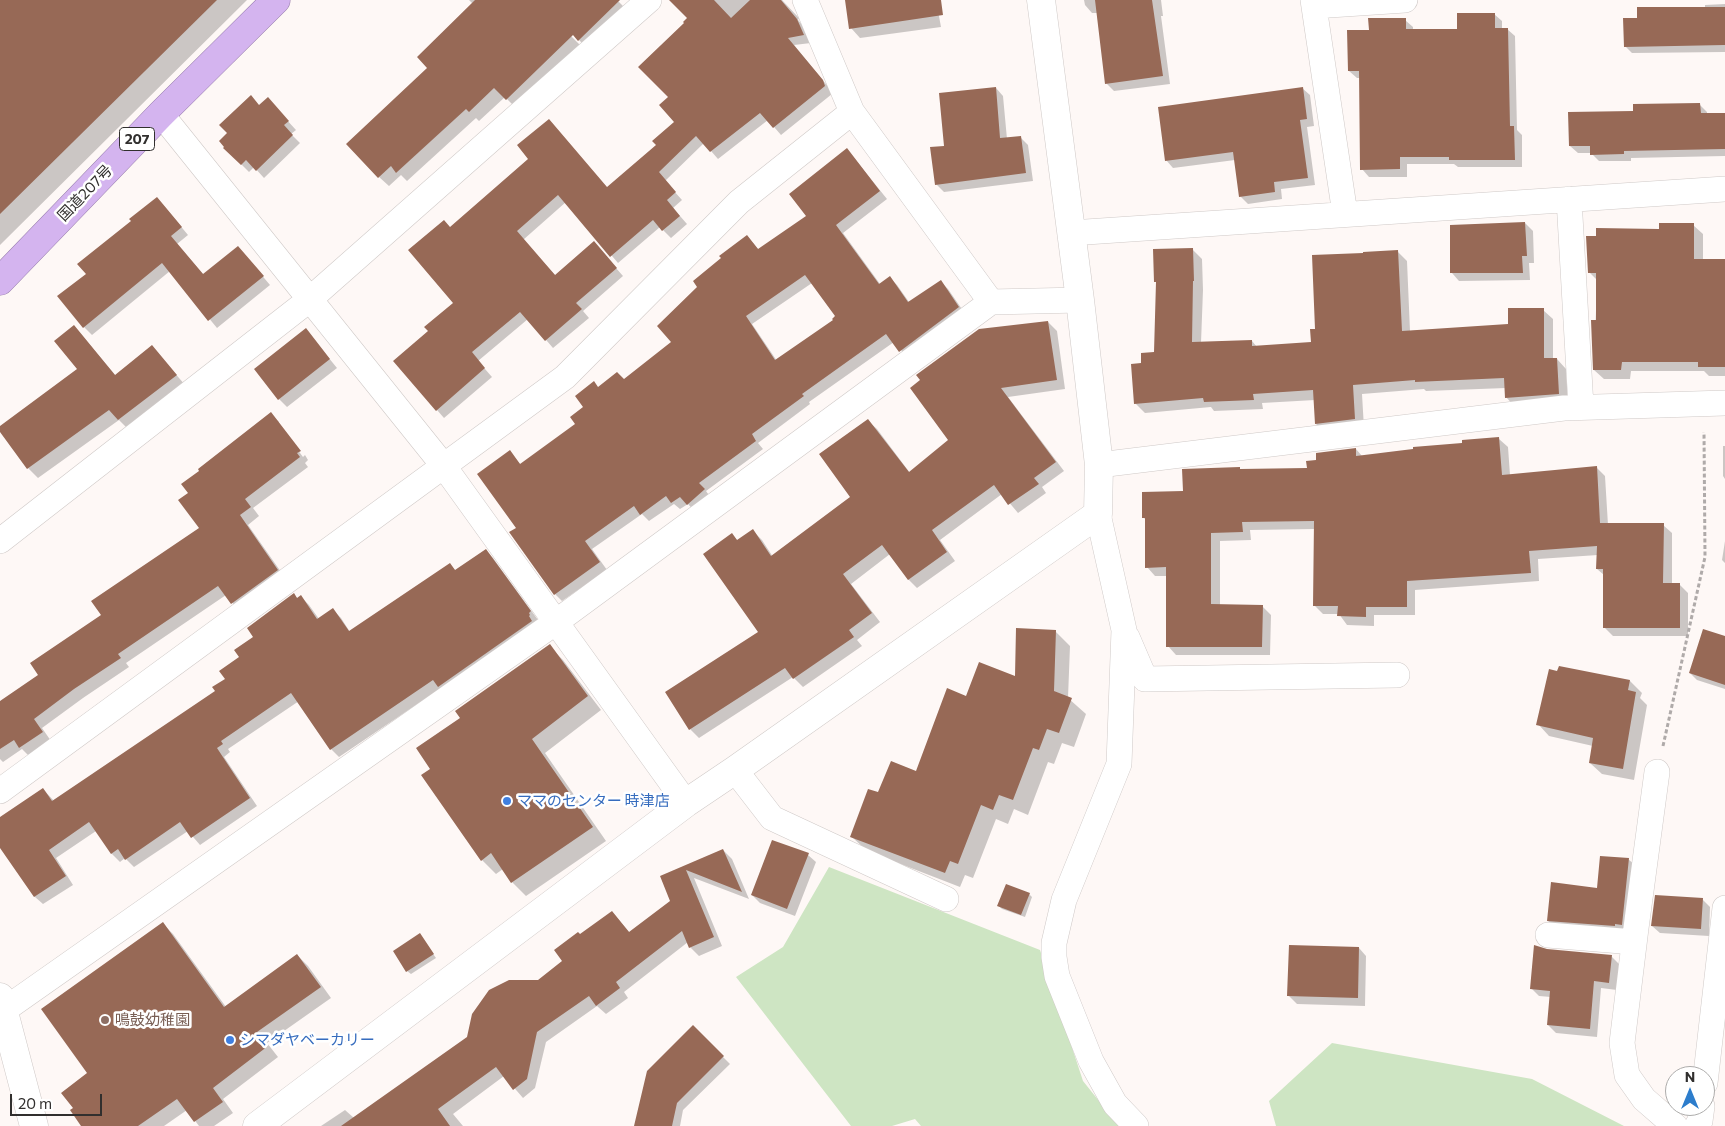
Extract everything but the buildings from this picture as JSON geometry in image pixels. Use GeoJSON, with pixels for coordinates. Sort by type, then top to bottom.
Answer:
{"type":"FeatureCollection","features":[{"type":"Feature","properties":{"kind":"highway","name":"国道207号"},"geometry":{"type":"LineString","coordinates":[[0,281],[161,114],[276,0]]}},
{"type":"Feature","properties":{"kind":"street"},"geometry":{"type":"LineString","coordinates":[[0,541],[309,300],[648,0]]}},
{"type":"Feature","properties":{"kind":"street"},"geometry":{"type":"LineString","coordinates":[[805,0],[852,112],[991,302]]}},
{"type":"Feature","properties":{"kind":"street"},"geometry":{"type":"LineString","coordinates":[[1041,0],[1080,300],[1099,465],[1098,514],[1124,630],[1145,679],[1397,675]]}},
{"type":"Feature","properties":{"kind":"street"},"geometry":{"type":"LineString","coordinates":[[1345,214],[1313,3],[1405,0]]}},
{"type":"Feature","properties":{"kind":"street"},"geometry":{"type":"LineString","coordinates":[[0,791],[564,377],[739,202],[852,112]]}},
{"type":"Feature","properties":{"kind":"street"},"geometry":{"type":"LineString","coordinates":[[161,114],[443,465],[686,803]]}},
{"type":"Feature","properties":{"kind":"street"},"geometry":{"type":"LineString","coordinates":[[1071,233],[1725,189]]}},
{"type":"Feature","properties":{"kind":"street"},"geometry":{"type":"LineString","coordinates":[[1569,199],[1581,407]]}},
{"type":"Feature","properties":{"kind":"street"},"geometry":{"type":"LineString","coordinates":[[34,1126],[2,1004],[556,622],[991,302],[1080,300]]}},
{"type":"Feature","properties":{"kind":"street"},"geometry":{"type":"LineString","coordinates":[[1099,465],[1554,409],[1714,404]]}},
{"type":"Feature","properties":{"kind":"street"},"geometry":{"type":"LineString","coordinates":[[268,1123],[686,803],[1098,514]]}},
{"type":"Feature","properties":{"kind":"street"},"geometry":{"type":"LineString","coordinates":[[1124,630],[1119,764],[1064,900],[1054,944],[1054,957],[1057,976],[1091,1061],[1115,1104],[1136,1126]]}},
{"type":"Feature","properties":{"kind":"street"},"geometry":{"type":"LineString","coordinates":[[735,770],[772,818],[946,899]]}},
{"type":"Feature","properties":{"kind":"street"},"geometry":{"type":"LineString","coordinates":[[1657,772],[1622,1043],[1627,1075],[1644,1099],[1675,1126]]}},
{"type":"Feature","properties":{"kind":"street"},"geometry":{"type":"LineString","coordinates":[[1707,1066],[1725,908]]}},
{"type":"Feature","properties":{"kind":"street"},"geometry":{"type":"LineString","coordinates":[[1548,935],[1634,942]]}},
{"type":"Feature","properties":{"kind":"path"},"geometry":{"type":"LineString","coordinates":[[1657,772],[1705,557],[1714,404]]}},
{"type":"Feature","properties":{"kind":"green space"},"geometry":{"type":"Polygon","coordinates":[[[829,867],[1040,950],[1083,1081],[1119,1126],[921,1126],[915,1119],[892,1126],[851,1126],[736,977],[783,947],[829,867]]]}},
{"type":"Feature","properties":{"kind":"green space"},"geometry":{"type":"Polygon","coordinates":[[[1332,1043],[1532,1079],[1624,1126],[1276,1126],[1269,1101],[1332,1043]]]}},
{"type":"Feature","properties":{"kind":"place","name":"ママのセンター 時津店"},"geometry":{"type":"Point","coordinates":[507,801]}},
{"type":"Feature","properties":{"kind":"place","name":"鳴鼓幼稚園"},"geometry":{"type":"Point","coordinates":[105,1020]}},
{"type":"Feature","properties":{"kind":"place","name":"シマダヤベーカリー"},"geometry":{"type":"Point","coordinates":[230,1040]}}]}
